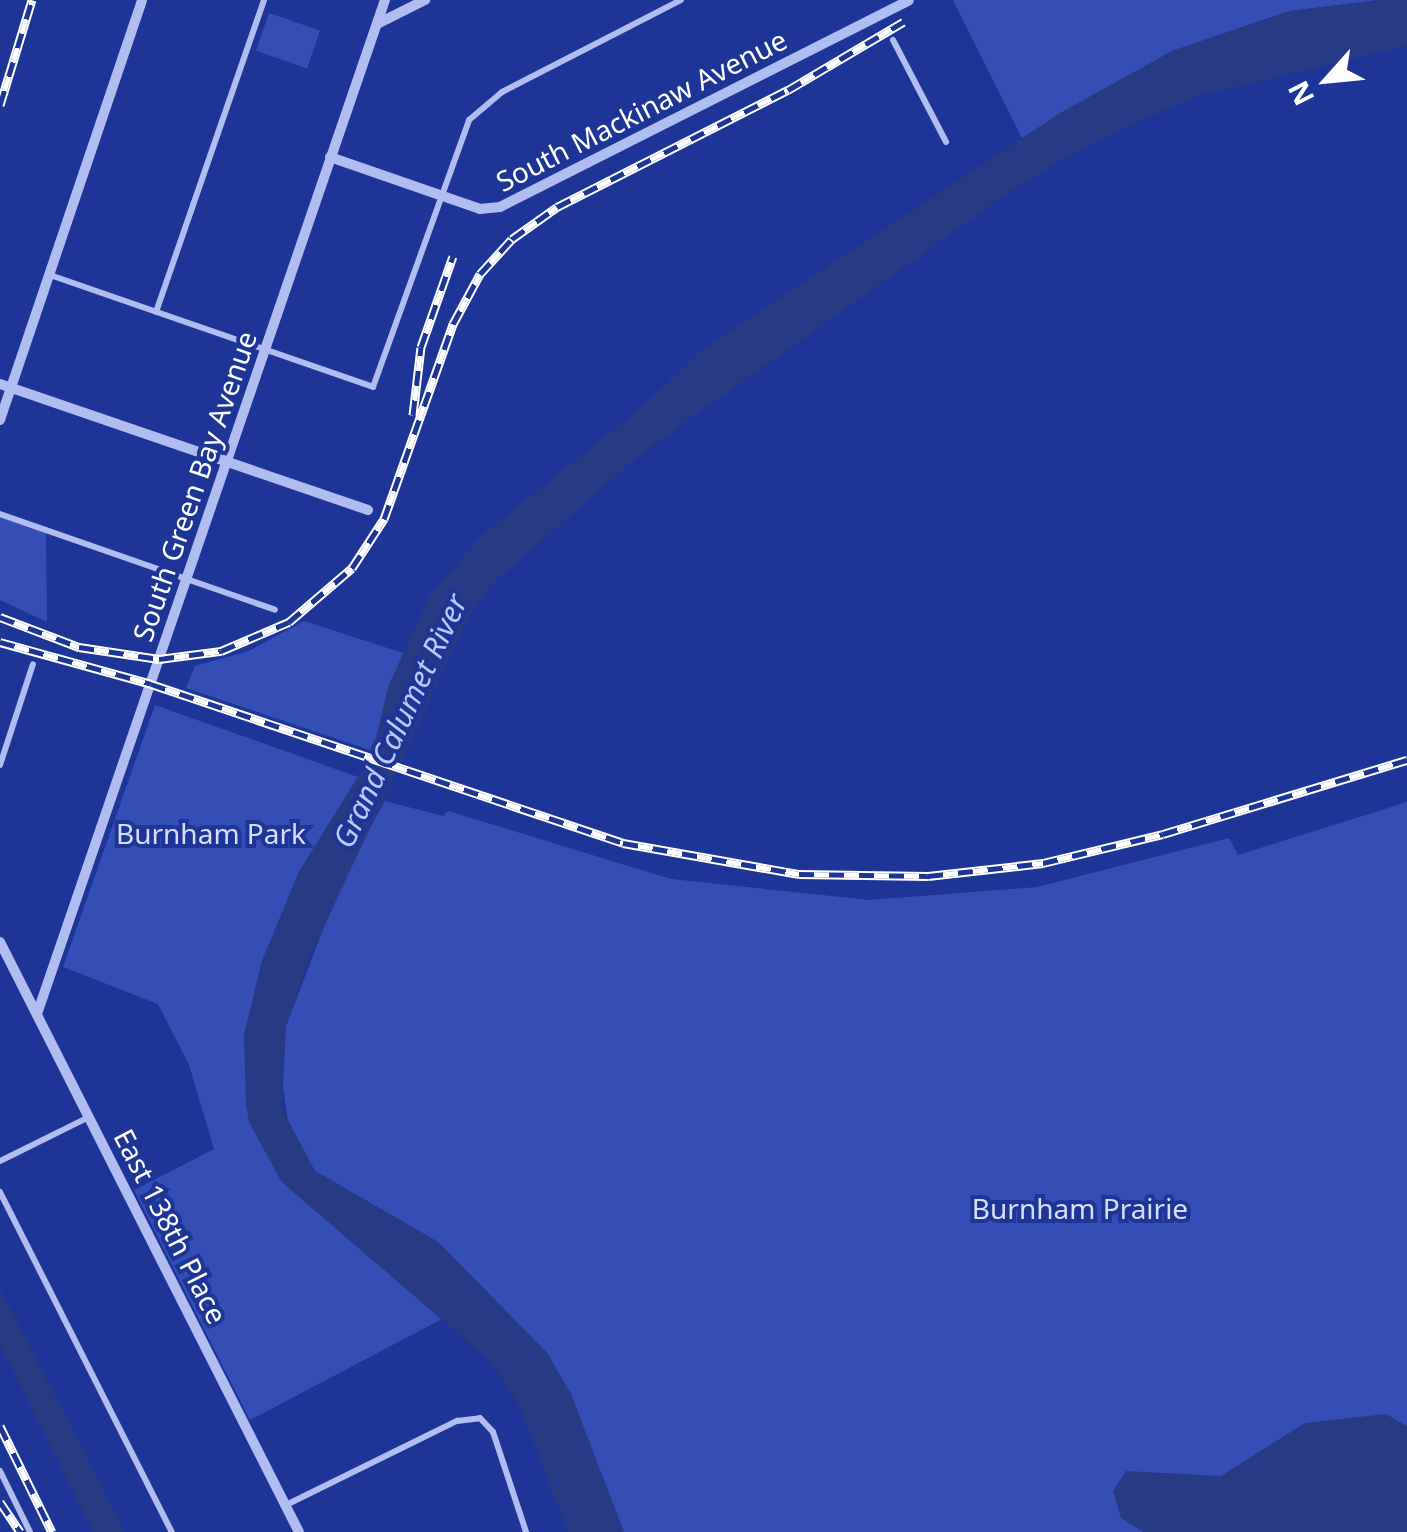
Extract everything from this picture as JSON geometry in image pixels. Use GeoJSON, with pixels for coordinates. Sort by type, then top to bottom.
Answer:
{"type":"FeatureCollection","features":[{"type":"Feature","properties":{"kind":"street"},"geometry":{"type":"LineString","coordinates":[[0,420],[6,386],[50,276],[142,0]]}},
{"type":"Feature","properties":{"kind":"street","name":"South Green Bay Avenue"},"geometry":{"type":"LineString","coordinates":[[37,1014],[385,0]]}},
{"type":"Feature","properties":{"kind":"street"},"geometry":{"type":"LineString","coordinates":[[377,24],[425,0]]}},
{"type":"Feature","properties":{"kind":"street","name":"South Mackinaw Avenue"},"geometry":{"type":"LineString","coordinates":[[330,157],[480,209],[500,207],[909,0]]}},
{"type":"Feature","properties":{"kind":"street"},"geometry":{"type":"LineString","coordinates":[[6,386],[368,510]]}},
{"type":"Feature","properties":{"kind":"street","name":"East 138th Place"},"geometry":{"type":"LineString","coordinates":[[0,942],[300,1532]]}},
{"type":"Feature","properties":{"kind":"lane"},"geometry":{"type":"LineString","coordinates":[[156,312],[264,0]]}},
{"type":"Feature","properties":{"kind":"lane"},"geometry":{"type":"LineString","coordinates":[[50,276],[374,387],[464,130],[488,100],[681,0]]}},
{"type":"Feature","properties":{"kind":"lane"},"geometry":{"type":"LineString","coordinates":[[893,40],[946,142]]}},
{"type":"Feature","properties":{"kind":"lane"},"geometry":{"type":"LineString","coordinates":[[0,514],[275,610]]}},
{"type":"Feature","properties":{"kind":"lane"},"geometry":{"type":"LineString","coordinates":[[0,765],[33,664]]}},
{"type":"Feature","properties":{"kind":"lane"},"geometry":{"type":"LineString","coordinates":[[0,1161],[90,1117]]}},
{"type":"Feature","properties":{"kind":"lane"},"geometry":{"type":"LineString","coordinates":[[0,1192],[172,1532]]}},
{"type":"Feature","properties":{"kind":"lane"},"geometry":{"type":"LineString","coordinates":[[286,1505],[469,1417],[493,1432],[526,1532]]}},
{"type":"Feature","properties":{"kind":"lane"},"geometry":{"type":"LineString","coordinates":[[0,1471],[30,1532]]}},
{"type":"Feature","properties":{"kind":"green space"},"geometry":{"type":"Polygon","coordinates":[[[953,0],[1379,0],[1290,11],[1172,51],[1022,138],[953,0]]]}},
{"type":"Feature","properties":{"kind":"green space"},"geometry":{"type":"Polygon","coordinates":[[[269,13],[320,31],[307,68],[256,51],[269,13]]]}},
{"type":"Feature","properties":{"kind":"green space"},"geometry":{"type":"Polygon","coordinates":[[[0,517],[46,533],[47,622],[0,600],[0,517]]]}},
{"type":"Feature","properties":{"kind":"green space"},"geometry":{"type":"Polygon","coordinates":[[[304,621],[406,654],[389,685],[373,751],[186,688],[195,666],[249,651],[304,621]]]}},
{"type":"Feature","properties":{"kind":"green space","name":"Burnham Park"},"geometry":{"type":"Polygon","coordinates":[[[155,705],[358,777],[299,872],[262,961],[244,1036],[249,1122],[282,1182],[442,1319],[250,1420],[134,1190],[214,1149],[189,1065],[158,1004],[63,967],[155,705]]]}},
{"type":"Feature","properties":{"kind":"green space","name":"Burnham Prairie"},"geometry":{"type":"Polygon","coordinates":[[[385,801],[443,816],[448,811],[671,879],[869,900],[1037,887],[1229,838],[1238,855],[1407,802],[1407,1532],[624,1532],[548,1354],[438,1242],[315,1171],[289,1130],[281,1072],[286,1026],[346,870],[385,801]]]}},
{"type":"Feature","properties":{"kind":"water","name":"Grand Calumet River"},"geometry":{"type":"Polygon","coordinates":[[[1407,0],[1407,46],[1194,97],[1085,147],[1017,187],[642,453],[491,585],[467,620],[308,961],[286,1026],[282,1109],[315,1171],[438,1242],[548,1354],[571,1394],[624,1532],[568,1532],[519,1405],[492,1363],[282,1182],[249,1122],[246,1105],[244,1036],[262,961],[299,872],[372,754],[389,685],[429,596],[481,536],[641,408],[701,351],[1060,113],[1172,51],[1290,11],[1407,0]]]}},
{"type":"Feature","properties":{"kind":"water"},"geometry":{"type":"Polygon","coordinates":[[[0,1288],[125,1532],[93,1532],[0,1345],[0,1288]]]}},
{"type":"Feature","properties":{"kind":"water"},"geometry":{"type":"Polygon","coordinates":[[[1386,1414],[1407,1426],[1407,1532],[1144,1532],[1121,1518],[1113,1491],[1126,1471],[1221,1476],[1305,1423],[1386,1414]]]}},
{"type":"Feature","properties":{"kind":"railway"},"geometry":{"type":"LineString","coordinates":[[0,105],[32,0]]}},
{"type":"Feature","properties":{"kind":"railway"},"geometry":{"type":"LineString","coordinates":[[0,617],[79,647],[159,659],[221,651],[289,622],[352,568],[384,519],[453,324],[480,274],[512,239],[557,207],[788,90],[903,22]]}},
{"type":"Feature","properties":{"kind":"railway"},"geometry":{"type":"LineString","coordinates":[[413,415],[421,347],[453,256]]}},
{"type":"Feature","properties":{"kind":"railway"},"geometry":{"type":"LineString","coordinates":[[0,642],[151,684],[623,843],[799,874],[928,876],[1043,863],[1163,834],[1407,760]]}},
{"type":"Feature","properties":{"kind":"railway"},"geometry":{"type":"LineString","coordinates":[[0,1426],[52,1532]]}},
{"type":"Feature","properties":{"kind":"railway"},"geometry":{"type":"LineString","coordinates":[[0,1502],[20,1532]]}}]}
